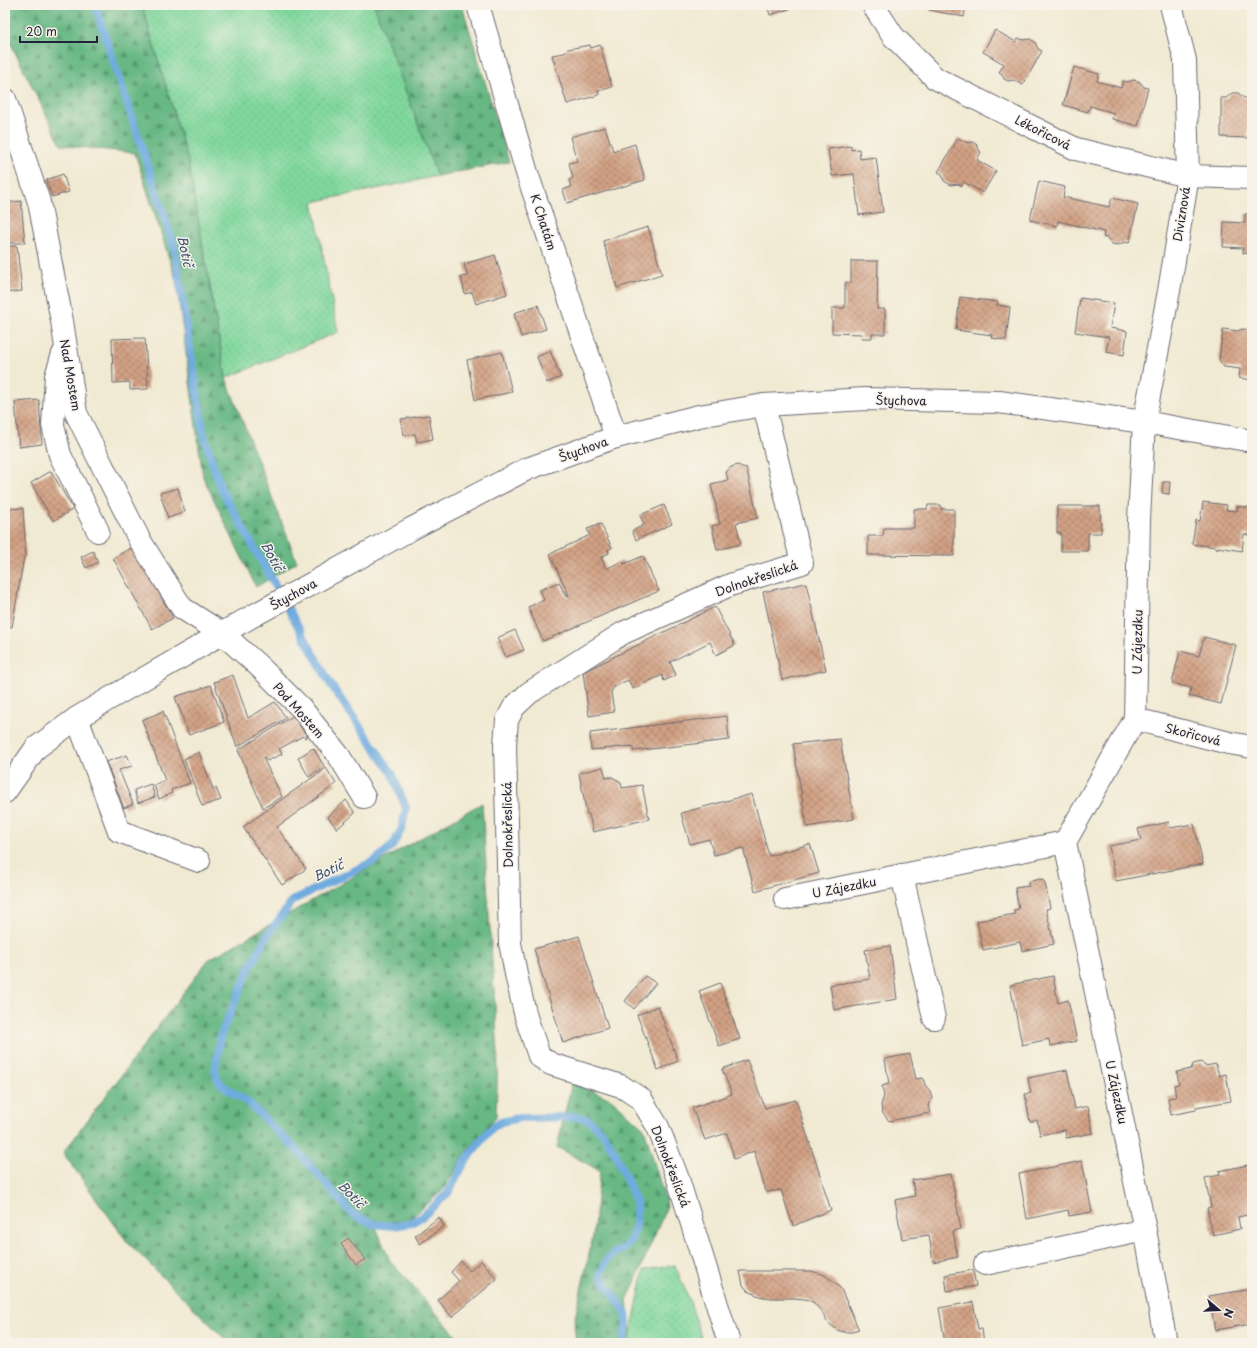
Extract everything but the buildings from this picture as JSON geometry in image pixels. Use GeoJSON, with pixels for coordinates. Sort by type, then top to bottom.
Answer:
{"type":"FeatureCollection","features":[{"type":"Feature","properties":{"kind":"street","name":"K Chatám"},"geometry":{"type":"LineString","coordinates":[[478,5],[527,173],[616,437]]}},
{"type":"Feature","properties":{"kind":"street","name":"Lékořicová"},"geometry":{"type":"LineString","coordinates":[[873,5],[894,36],[935,78],[1076,149],[1188,176],[1252,178]]}},
{"type":"Feature","properties":{"kind":"street","name":"Diviznová"},"geometry":{"type":"LineString","coordinates":[[1144,422],[1169,291],[1188,176],[1185,60],[1171,5]]}},
{"type":"Feature","properties":{"kind":"street","name":"Nad Mostem"},"geometry":{"type":"LineString","coordinates":[[5,99],[39,202],[66,346],[76,413],[139,539],[182,608],[232,628]]}},
{"type":"Feature","properties":{"kind":"street"},"geometry":{"type":"LineString","coordinates":[[66,346],[56,376],[53,425],[60,455],[98,531]]}},
{"type":"Feature","properties":{"kind":"street","name":"Štychova"},"geometry":{"type":"LineString","coordinates":[[5,792],[36,748],[76,718],[232,628],[411,529],[528,469],[616,437],[699,416],[764,405],[865,399],[999,402],[1144,422],[1252,441]]}},
{"type":"Feature","properties":{"kind":"street","name":"Dolnokřeslická"},"geometry":{"type":"LineString","coordinates":[[729,1343],[678,1179],[658,1127],[641,1099],[621,1086],[551,1064],[540,1056],[526,1017],[510,943],[505,745],[507,720],[514,707],[529,693],[623,633],[730,585],[802,563],[764,405]]}},
{"type":"Feature","properties":{"kind":"street","name":"U Zájezdku"},"geometry":{"type":"LineString","coordinates":[[1144,422],[1139,520],[1135,719],[1065,842],[1146,1230],[1166,1343]]}},
{"type":"Feature","properties":{"kind":"street","name":"Pod Mostem"},"geometry":{"type":"LineString","coordinates":[[232,628],[261,668],[300,708],[338,756],[364,798]]}},
{"type":"Feature","properties":{"kind":"street"},"geometry":{"type":"LineString","coordinates":[[76,718],[119,831],[199,861]]}},
{"type":"Feature","properties":{"kind":"street","name":"Skořicová"},"geometry":{"type":"LineString","coordinates":[[1135,719],[1229,743],[1252,747]]}},
{"type":"Feature","properties":{"kind":"street","name":"U Zájezdku"},"geometry":{"type":"LineString","coordinates":[[785,898],[1065,842]]}},
{"type":"Feature","properties":{"kind":"street"},"geometry":{"type":"LineString","coordinates":[[902,875],[934,1018]]}},
{"type":"Feature","properties":{"kind":"street"},"geometry":{"type":"LineString","coordinates":[[985,1264],[1146,1230]]}},
{"type":"Feature","properties":{"kind":"green space"},"geometry":{"type":"Polygon","coordinates":[[[5,5],[142,5],[188,161],[226,378],[297,562],[256,587],[203,477],[176,280],[135,153],[61,145],[5,32],[5,5]]]}},
{"type":"Feature","properties":{"kind":"green space"},"geometry":{"type":"Polygon","coordinates":[[[142,5],[374,5],[437,176],[313,202],[338,332],[226,378],[188,161],[142,5]]]}},
{"type":"Feature","properties":{"kind":"green space"},"geometry":{"type":"Polygon","coordinates":[[[374,5],[462,5],[509,162],[437,176],[374,5]]]}},
{"type":"Feature","properties":{"kind":"green space"},"geometry":{"type":"Polygon","coordinates":[[[482,803],[498,1054],[496,1117],[465,1154],[443,1190],[410,1219],[375,1225],[390,1261],[463,1343],[229,1343],[128,1243],[63,1153],[208,960],[482,803]]]}},
{"type":"Feature","properties":{"kind":"green space"},"geometry":{"type":"Polygon","coordinates":[[[572,1082],[611,1099],[644,1128],[667,1206],[627,1301],[631,1332],[629,1343],[576,1343],[574,1322],[593,1236],[600,1171],[557,1147],[572,1082]]]}},
{"type":"Feature","properties":{"kind":"green space"},"geometry":{"type":"Polygon","coordinates":[[[675,1265],[690,1302],[703,1343],[629,1343],[644,1270],[675,1265]]]}},
{"type":"Feature","properties":{"kind":"waterway","name":"Botič"},"geometry":{"type":"LineString","coordinates":[[95,5],[174,246],[204,436],[221,489],[331,685],[392,773],[406,808],[402,828],[393,845],[376,860],[293,900],[267,936],[252,963],[221,1034],[215,1069],[217,1078],[221,1084],[248,1102],[293,1146],[353,1215],[373,1224],[393,1226],[411,1223],[423,1216],[448,1193],[465,1162],[483,1138],[492,1128],[501,1122],[519,1118],[579,1117],[589,1120],[603,1133],[616,1155],[636,1202],[636,1226],[630,1241],[623,1249],[614,1253],[607,1260],[600,1275],[626,1313],[627,1324],[623,1343]]}}]}
